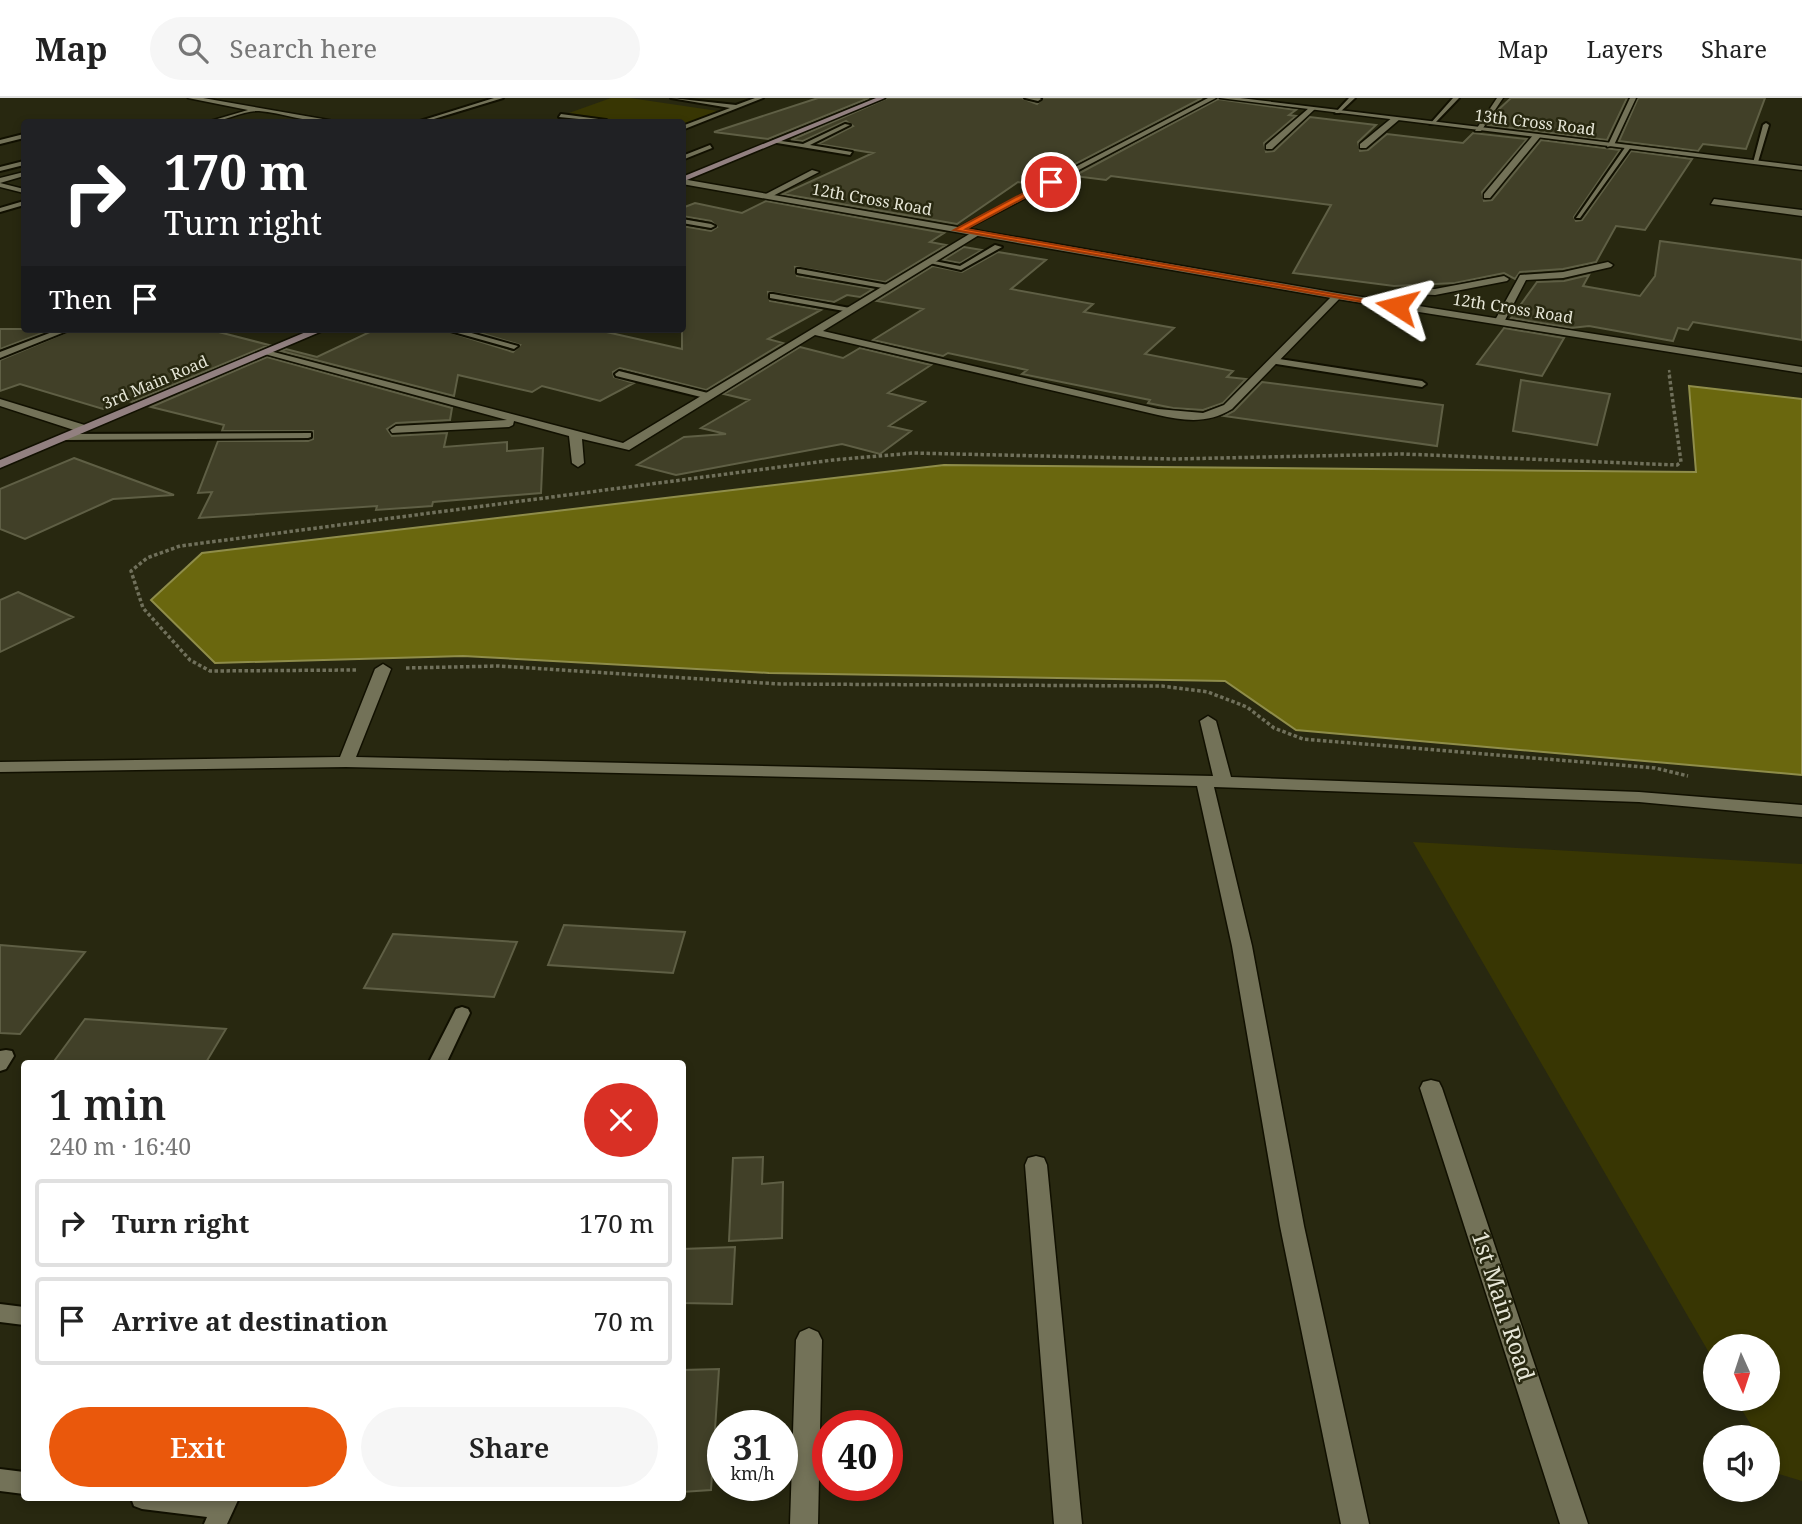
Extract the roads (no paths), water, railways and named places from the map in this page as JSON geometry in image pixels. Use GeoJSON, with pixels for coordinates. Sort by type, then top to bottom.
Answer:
{"type":"FeatureCollection","features":[{"type":"Feature","properties":{"kind":"main road"},"geometry":{"type":"LineString","coordinates":[[686,179],[882,98]]}},
{"type":"Feature","properties":{"kind":"main road","name":"3rd Main Road"},"geometry":{"type":"LineString","coordinates":[[0,464],[313,333]]}},
{"type":"Feature","properties":{"kind":"street"},"geometry":{"type":"LineString","coordinates":[[191,98],[318,119]]}},
{"type":"Feature","properties":{"kind":"street"},"geometry":{"type":"LineString","coordinates":[[958,230],[1213,98]]}},
{"type":"Feature","properties":{"kind":"street","name":"13th Cross Road"},"geometry":{"type":"LineString","coordinates":[[1223,98],[1802,168]]}},
{"type":"Feature","properties":{"kind":"street"},"geometry":{"type":"LineString","coordinates":[[1478,129],[1500,98]]}},
{"type":"Feature","properties":{"kind":"street"},"geometry":{"type":"LineString","coordinates":[[1610,145],[1633,98]]}},
{"type":"Feature","properties":{"kind":"street"},"geometry":{"type":"LineString","coordinates":[[221,119],[257,109]]}},
{"type":"Feature","properties":{"kind":"street"},"geometry":{"type":"LineString","coordinates":[[1269,148],[1311,109]]}},
{"type":"Feature","properties":{"kind":"street"},"geometry":{"type":"LineString","coordinates":[[1363,146],[1395,119]]}},
{"type":"Feature","properties":{"kind":"street"},"geometry":{"type":"LineString","coordinates":[[1487,196],[1537,136]]}},
{"type":"Feature","properties":{"kind":"street"},"geometry":{"type":"LineString","coordinates":[[766,196],[815,172]]}},
{"type":"Feature","properties":{"kind":"street"},"geometry":{"type":"LineString","coordinates":[[0,183],[21,175]]}},
{"type":"Feature","properties":{"kind":"street","name":"12th Cross Road"},"geometry":{"type":"LineString","coordinates":[[686,182],[1397,306],[1802,370]]}},
{"type":"Feature","properties":{"kind":"street"},"geometry":{"type":"LineString","coordinates":[[0,183],[21,190]]}},
{"type":"Feature","properties":{"kind":"street"},"geometry":{"type":"LineString","coordinates":[[1714,202],[1802,213]]}},
{"type":"Feature","properties":{"kind":"street"},"geometry":{"type":"LineString","coordinates":[[266,353],[625,447],[976,233]]}},
{"type":"Feature","properties":{"kind":"street"},"geometry":{"type":"LineString","coordinates":[[1499,322],[1523,277],[1563,275],[1608,265]]}},
{"type":"Feature","properties":{"kind":"street"},"geometry":{"type":"LineString","coordinates":[[1397,306],[1412,291],[1435,292],[1504,279]]}},
{"type":"Feature","properties":{"kind":"street"},"geometry":{"type":"LineString","coordinates":[[814,332],[1185,418],[1204,418],[1219,414],[1338,296]]}},
{"type":"Feature","properties":{"kind":"street"},"geometry":{"type":"LineString","coordinates":[[0,402],[84,429]]}},
{"type":"Feature","properties":{"kind":"street"},"geometry":{"type":"LineString","coordinates":[[396,430],[527,421]]}},
{"type":"Feature","properties":{"kind":"street"},"geometry":{"type":"LineString","coordinates":[[575,434],[578,463]]}},
{"type":"Feature","properties":{"kind":"street"},"geometry":{"type":"LineString","coordinates":[[346,762],[383,669]]}},
{"type":"Feature","properties":{"kind":"street"},"geometry":{"type":"LineString","coordinates":[[1208,721],[1213,781],[1293,1226],[1355,1524]]}},
{"type":"Feature","properties":{"kind":"street"},"geometry":{"type":"LineString","coordinates":[[0,766],[346,762],[1213,781],[1639,797],[1802,811]]}},
{"type":"Feature","properties":{"kind":"street","name":"1st Main Road"},"geometry":{"type":"LineString","coordinates":[[1431,1088],[1574,1524]]}},
{"type":"Feature","properties":{"kind":"street"},"geometry":{"type":"LineString","coordinates":[[1036,1165],[1068,1524]]}},
{"type":"Feature","properties":{"kind":"street"},"geometry":{"type":"LineString","coordinates":[[804,1524],[809,1340]]}},
{"type":"Feature","properties":{"kind":"lane"},"geometry":{"type":"LineString","coordinates":[[430,119],[500,98]]}},
{"type":"Feature","properties":{"kind":"lane"},"geometry":{"type":"LineString","coordinates":[[674,98],[737,107]]}},
{"type":"Feature","properties":{"kind":"lane"},"geometry":{"type":"LineString","coordinates":[[686,126],[760,98]]}},
{"type":"Feature","properties":{"kind":"lane"},"geometry":{"type":"LineString","coordinates":[[1028,98],[1038,99]]}},
{"type":"Feature","properties":{"kind":"lane"},"geometry":{"type":"LineString","coordinates":[[1337,112],[1352,98]]}},
{"type":"Feature","properties":{"kind":"lane"},"geometry":{"type":"LineString","coordinates":[[1432,123],[1456,98]]}},
{"type":"Feature","properties":{"kind":"lane"},"geometry":{"type":"LineString","coordinates":[[561,116],[584,119]]}},
{"type":"Feature","properties":{"kind":"lane"},"geometry":{"type":"LineString","coordinates":[[803,146],[847,125]]}},
{"type":"Feature","properties":{"kind":"lane"},"geometry":{"type":"LineString","coordinates":[[1755,162],[1766,125]]}},
{"type":"Feature","properties":{"kind":"lane"},"geometry":{"type":"LineString","coordinates":[[0,142],[21,137]]}},
{"type":"Feature","properties":{"kind":"lane"},"geometry":{"type":"LineString","coordinates":[[775,142],[850,153]]}},
{"type":"Feature","properties":{"kind":"lane"},"geometry":{"type":"LineString","coordinates":[[686,156],[710,147]]}},
{"type":"Feature","properties":{"kind":"lane"},"geometry":{"type":"LineString","coordinates":[[1578,217],[1628,147]]}},
{"type":"Feature","properties":{"kind":"lane"},"geometry":{"type":"LineString","coordinates":[[0,169],[21,164]]}},
{"type":"Feature","properties":{"kind":"lane"},"geometry":{"type":"LineString","coordinates":[[0,210],[21,204]]}},
{"type":"Feature","properties":{"kind":"lane"},"geometry":{"type":"LineString","coordinates":[[686,222],[711,226]]}},
{"type":"Feature","properties":{"kind":"lane"},"geometry":{"type":"LineString","coordinates":[[929,262],[961,268],[998,247]]}},
{"type":"Feature","properties":{"kind":"lane"},"geometry":{"type":"LineString","coordinates":[[800,271],[888,287]]}},
{"type":"Feature","properties":{"kind":"lane"},"geometry":{"type":"LineString","coordinates":[[773,296],[850,310]]}},
{"type":"Feature","properties":{"kind":"lane"},"geometry":{"type":"LineString","coordinates":[[0,355],[58,333]]}},
{"type":"Feature","properties":{"kind":"lane"},"geometry":{"type":"LineString","coordinates":[[463,333],[514,346]]}},
{"type":"Feature","properties":{"kind":"lane"},"geometry":{"type":"LineString","coordinates":[[1273,361],[1422,384]]}},
{"type":"Feature","properties":{"kind":"lane"},"geometry":{"type":"LineString","coordinates":[[619,374],[709,396]]}},
{"type":"Feature","properties":{"kind":"lane"},"geometry":{"type":"LineString","coordinates":[[65,437],[308,435]]}},
{"type":"Feature","properties":{"kind":"lane"},"geometry":{"type":"LineString","coordinates":[[440,1060],[462,1013]]}},
{"type":"Feature","properties":{"kind":"lane"},"geometry":{"type":"LineString","coordinates":[[0,1313],[21,1316]]}},
{"type":"Feature","properties":{"kind":"lane"},"geometry":{"type":"LineString","coordinates":[[0,1480],[21,1483]]}},
{"type":"Feature","properties":{"kind":"lane"},"geometry":{"type":"LineString","coordinates":[[162,1501],[222,1510]]}}]}
